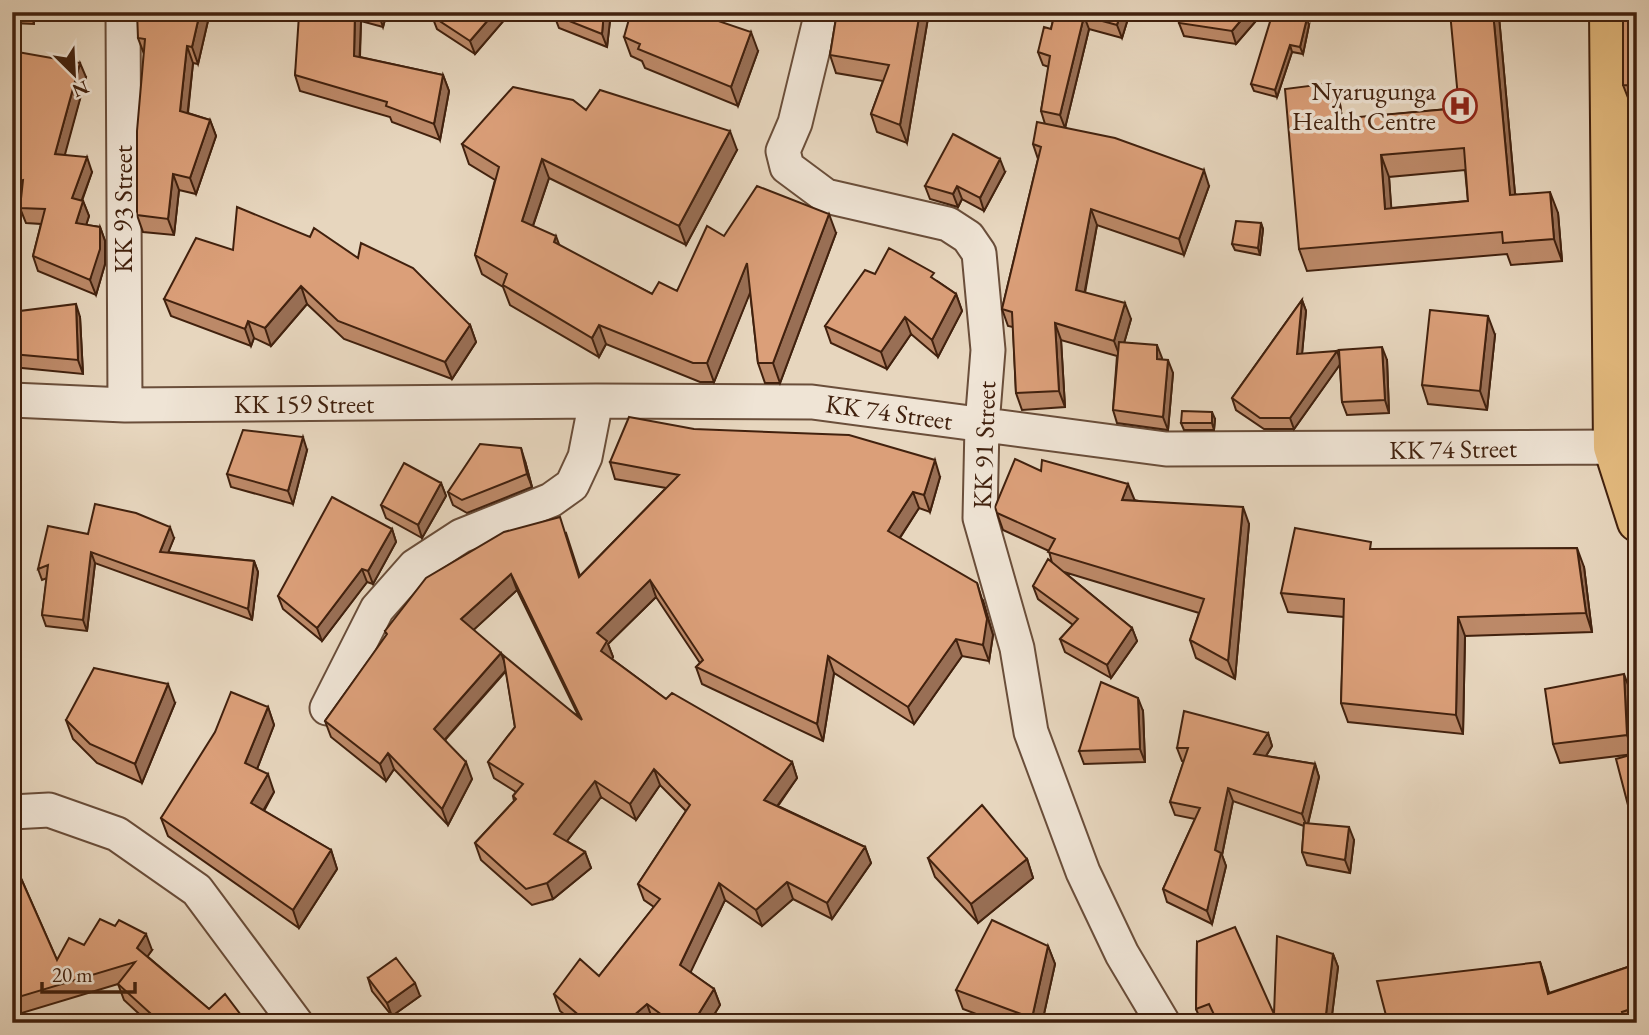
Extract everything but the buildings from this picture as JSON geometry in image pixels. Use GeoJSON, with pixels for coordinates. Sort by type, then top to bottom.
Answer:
{"type":"FeatureCollection","features":[{"type":"Feature","properties":{"kind":"main road"},"geometry":{"type":"LineString","coordinates":[[1609,12],[1625,449],[1637,522]]}},
{"type":"Feature","properties":{"kind":"street","name":"KK 93 Street"},"geometry":{"type":"LineString","coordinates":[[123,12],[125,405]]}},
{"type":"Feature","properties":{"kind":"street","name":"KK 91 Street"},"geometry":{"type":"LineString","coordinates":[[822,12],[795,123],[783,151],[787,167],[826,196],[948,224],[968,237],[979,253],[983,271],[988,350],[982,425],[980,518],[1017,648],[1031,733],[1083,872],[1122,954],[1163,1023]]}},
{"type":"Feature","properties":{"kind":"street","name":"KK 159 Street"},"geometry":{"type":"LineString","coordinates":[[12,400],[125,405],[596,401]]}},
{"type":"Feature","properties":{"kind":"street","name":"KK 74 Street"},"geometry":{"type":"LineString","coordinates":[[596,401],[812,402],[1166,449],[1625,449]]}},
{"type":"Feature","properties":{"kind":"street"},"geometry":{"type":"LineString","coordinates":[[327,708],[377,610],[415,566],[461,537],[551,500],[572,485],[585,457],[596,401]]}},
{"type":"Feature","properties":{"kind":"street"},"geometry":{"type":"LineString","coordinates":[[12,812],[49,810],[117,834],[197,891],[296,1023]]}},
{"type":"Feature","properties":{"kind":"place","name":"Nyarugunga Health Centre"},"geometry":{"type":"Point","coordinates":[1460,106]}}]}
